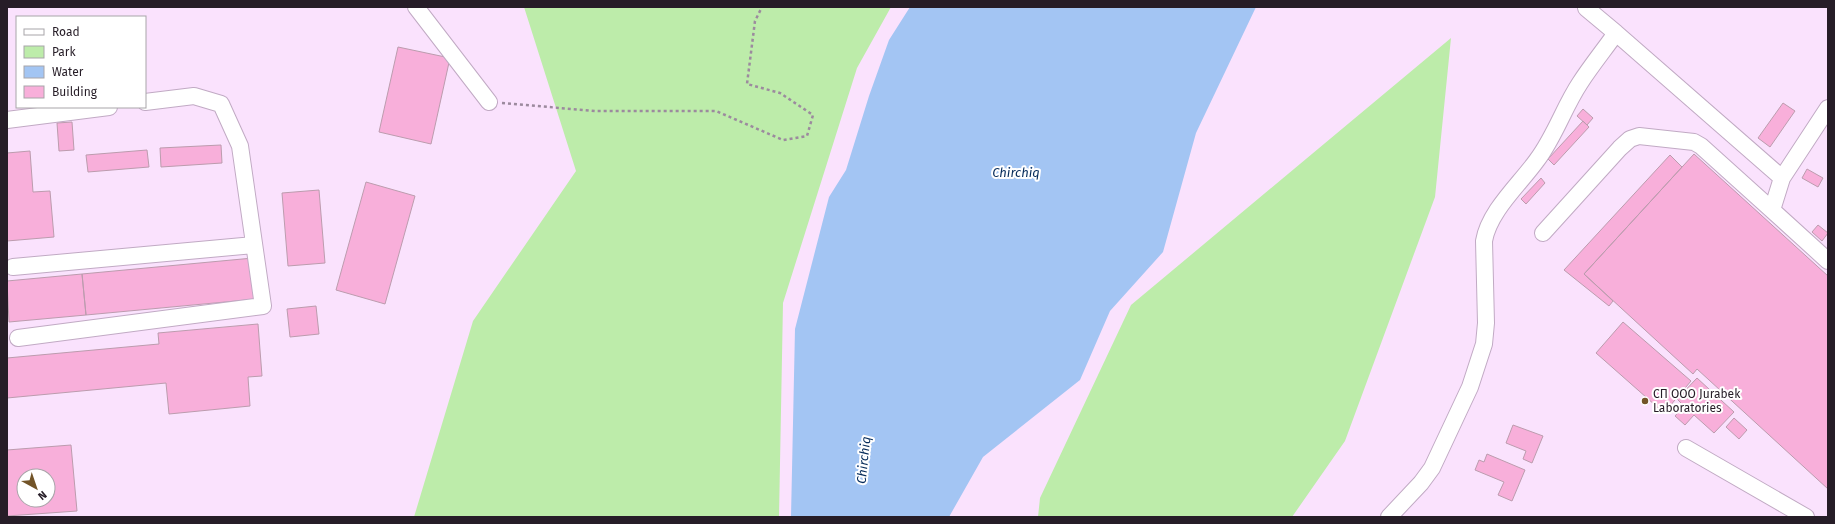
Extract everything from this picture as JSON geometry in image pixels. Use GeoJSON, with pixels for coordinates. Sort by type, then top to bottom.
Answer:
{"type":"FeatureCollection","features":[{"type":"Feature","properties":{"kind":"street"},"geometry":{"type":"LineString","coordinates":[[416,7],[489,102]]}},
{"type":"Feature","properties":{"kind":"street"},"geometry":{"type":"LineString","coordinates":[[1586,8],[1782,178]]}},
{"type":"Feature","properties":{"kind":"street"},"geometry":{"type":"LineString","coordinates":[[1389,517],[1421,483],[1432,468],[1470,387],[1484,344],[1486,323],[1484,241],[1486,232],[1494,216],[1537,160],[1580,83],[1616,33]]}},
{"type":"Feature","properties":{"kind":"street"},"geometry":{"type":"LineString","coordinates":[[18,338],[263,306],[240,146],[220,104],[194,96],[146,102]]}},
{"type":"Feature","properties":{"kind":"street"},"geometry":{"type":"LineString","coordinates":[[7,120],[101,108]]}},
{"type":"Feature","properties":{"kind":"street"},"geometry":{"type":"LineString","coordinates":[[1772,210],[1782,178],[1828,108]]}},
{"type":"Feature","properties":{"kind":"street"},"geometry":{"type":"LineString","coordinates":[[1543,233],[1620,148],[1630,139],[1639,136],[1694,142],[1701,146],[1828,261]]}},
{"type":"Feature","properties":{"kind":"street"},"geometry":{"type":"LineString","coordinates":[[13,267],[254,245]]}},
{"type":"Feature","properties":{"kind":"street"},"geometry":{"type":"LineString","coordinates":[[1686,448],[1806,517]]}},
{"type":"Feature","properties":{"kind":"path"},"geometry":{"type":"LineString","coordinates":[[489,102],[595,111],[716,111],[783,140],[807,136],[813,114],[780,92],[747,84],[755,21],[762,7]]}},
{"type":"Feature","properties":{"kind":"green space"},"geometry":{"type":"Polygon","coordinates":[[[524,7],[891,7],[857,68],[783,303],[779,517],[414,517],[473,321],[576,171],[524,7]]]}},
{"type":"Feature","properties":{"kind":"green space"},"geometry":{"type":"Polygon","coordinates":[[[1451,38],[1435,197],[1345,441],[1292,517],[1038,517],[1040,498],[1131,305],[1451,38]]]}},
{"type":"Feature","properties":{"kind":"water","name":"Chirchiq"},"geometry":{"type":"Polygon","coordinates":[[[910,7],[1256,7],[1196,133],[1163,252],[1110,311],[1080,380],[983,457],[949,517],[791,517],[795,329],[829,197],[846,170],[869,96],[889,40],[910,7]]]}},
{"type":"Feature","properties":{"kind":"building"},"geometry":{"type":"Polygon","coordinates":[[[398,47],[450,58],[431,144],[379,132],[398,47]]]}},
{"type":"Feature","properties":{"kind":"building"},"geometry":{"type":"Polygon","coordinates":[[[1783,103],[1795,111],[1770,147],[1758,138],[1783,103]]]}},
{"type":"Feature","properties":{"kind":"building"},"geometry":{"type":"Polygon","coordinates":[[[1583,109],[1593,118],[1587,125],[1577,116],[1583,109]]]}},
{"type":"Feature","properties":{"kind":"building"},"geometry":{"type":"Polygon","coordinates":[[[1583,121],[1589,127],[1554,165],[1548,159],[1583,121]]]}},
{"type":"Feature","properties":{"kind":"building"},"geometry":{"type":"Polygon","coordinates":[[[72,122],[74,150],[59,151],[57,123],[72,122]]]}},
{"type":"Feature","properties":{"kind":"building"},"geometry":{"type":"Polygon","coordinates":[[[221,145],[222,163],[161,167],[160,148],[221,145]]]}},
{"type":"Feature","properties":{"kind":"building"},"geometry":{"type":"Polygon","coordinates":[[[147,150],[149,167],[88,172],[86,155],[147,150]]]}},
{"type":"Feature","properties":{"kind":"building"},"geometry":{"type":"Polygon","coordinates":[[[30,151],[33,192],[50,191],[54,237],[7,241],[7,153],[30,151]]]}},
{"type":"Feature","properties":{"kind":"building"},"geometry":{"type":"Polygon","coordinates":[[[1694,154],[1828,276],[1828,489],[1697,369],[1693,374],[1584,274],[1694,154]]]}},
{"type":"Feature","properties":{"kind":"building"},"geometry":{"type":"Polygon","coordinates":[[[1670,155],[1682,167],[1584,274],[1613,301],[1609,306],[1564,270],[1670,155]]]}},
{"type":"Feature","properties":{"kind":"building"},"geometry":{"type":"Polygon","coordinates":[[[1807,169],[1823,178],[1818,187],[1802,178],[1807,169]]]}},
{"type":"Feature","properties":{"kind":"building"},"geometry":{"type":"Polygon","coordinates":[[[1541,178],[1545,183],[1526,204],[1521,199],[1541,178]]]}},
{"type":"Feature","properties":{"kind":"building"},"geometry":{"type":"Polygon","coordinates":[[[366,182],[415,196],[385,304],[336,290],[366,182]]]}},
{"type":"Feature","properties":{"kind":"building"},"geometry":{"type":"Polygon","coordinates":[[[319,190],[325,263],[288,266],[282,193],[319,190]]]}},
{"type":"Feature","properties":{"kind":"building"},"geometry":{"type":"Polygon","coordinates":[[[1818,225],[1828,233],[1822,241],[1812,232],[1818,225]]]}},
{"type":"Feature","properties":{"kind":"building"},"geometry":{"type":"Polygon","coordinates":[[[253,258],[257,299],[86,315],[82,274],[253,258]]]}},
{"type":"Feature","properties":{"kind":"building"},"geometry":{"type":"Polygon","coordinates":[[[82,274],[86,315],[9,322],[7,281],[82,274]]]}},
{"type":"Feature","properties":{"kind":"building"},"geometry":{"type":"Polygon","coordinates":[[[316,306],[319,334],[290,337],[287,309],[316,306]]]}},
{"type":"Feature","properties":{"kind":"building"},"geometry":{"type":"Polygon","coordinates":[[[1623,322],[1691,381],[1664,413],[1596,353],[1623,322]]]}},
{"type":"Feature","properties":{"kind":"building"},"geometry":{"type":"Polygon","coordinates":[[[258,324],[262,376],[248,377],[250,406],[169,414],[166,383],[7,398],[7,358],[159,344],[158,333],[258,324]]]}},
{"type":"Feature","properties":{"kind":"building"},"geometry":{"type":"Polygon","coordinates":[[[1697,378],[1734,412],[1714,433],[1694,415],[1685,425],[1675,416],[1684,406],[1677,399],[1697,378]]]}},
{"type":"Feature","properties":{"kind":"building"},"geometry":{"type":"Polygon","coordinates":[[[1734,418],[1747,430],[1739,439],[1726,427],[1734,418]]]}},
{"type":"Feature","properties":{"kind":"building"},"geometry":{"type":"Polygon","coordinates":[[[1513,425],[1543,436],[1532,463],[1523,459],[1526,451],[1506,443],[1513,425]]]}},
{"type":"Feature","properties":{"kind":"building"},"geometry":{"type":"Polygon","coordinates":[[[71,445],[77,511],[7,516],[7,450],[71,445]]]}},
{"type":"Feature","properties":{"kind":"building"},"geometry":{"type":"Polygon","coordinates":[[[1487,454],[1525,470],[1512,501],[1498,495],[1504,482],[1475,470],[1479,460],[1484,462],[1487,454]]]}},
{"type":"Feature","properties":{"kind":"place","name":"СП ООО Jurabek Laboratories"},"geometry":{"type":"Point","coordinates":[1645,401]}}]}
